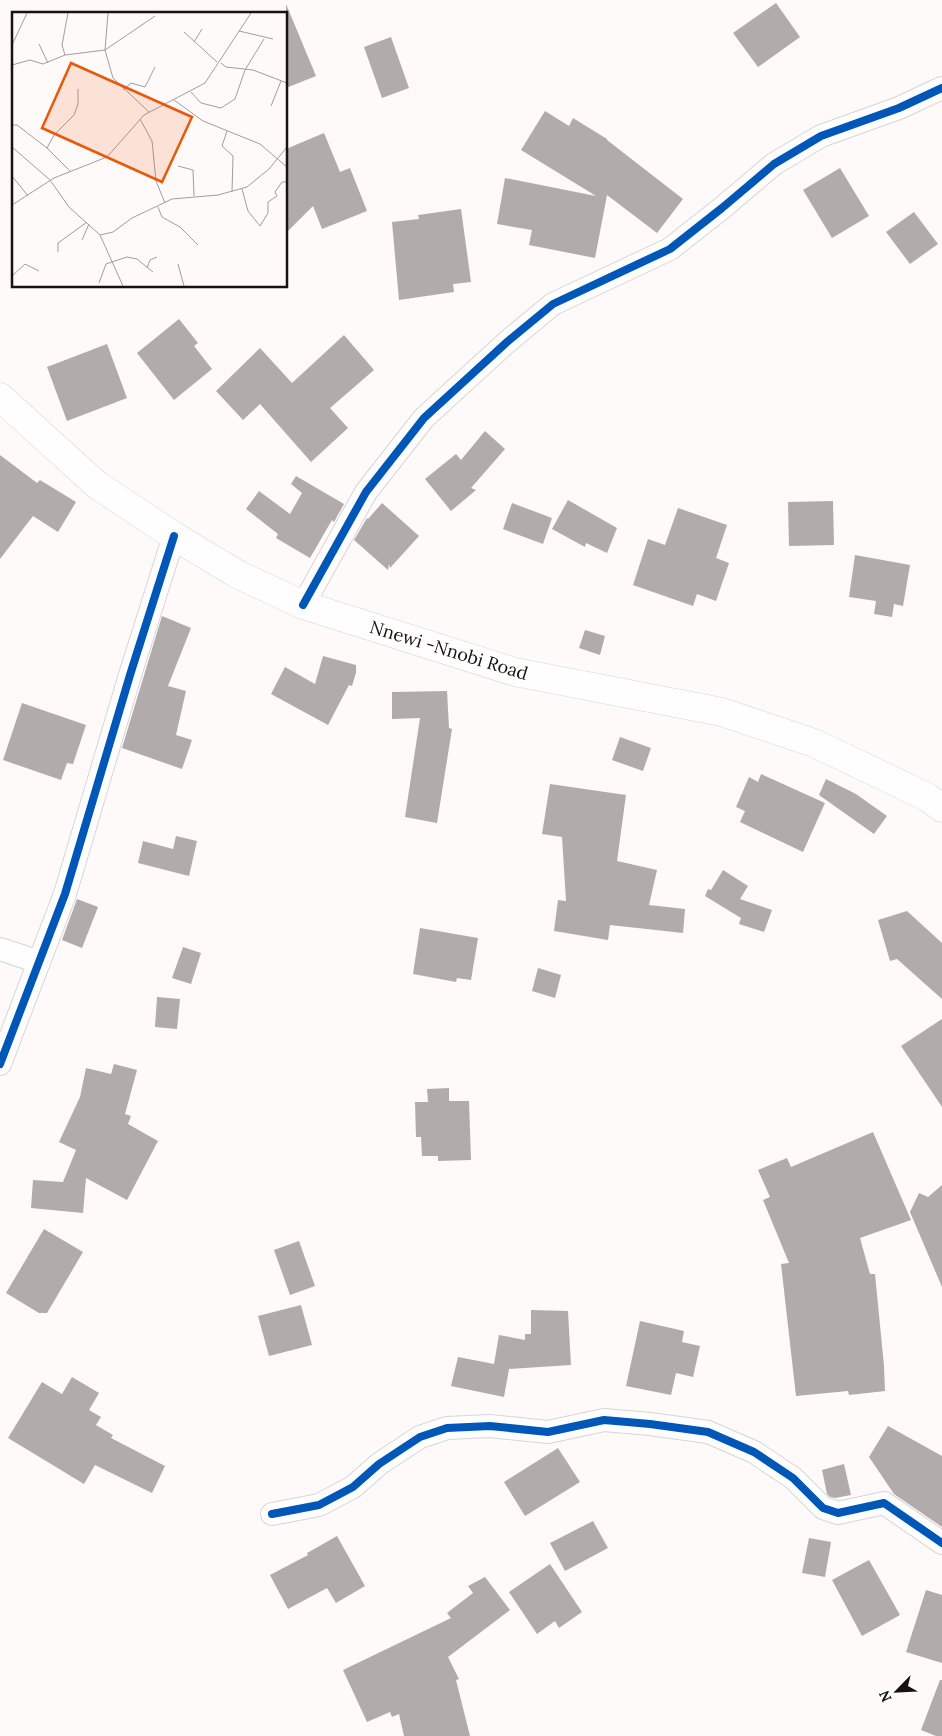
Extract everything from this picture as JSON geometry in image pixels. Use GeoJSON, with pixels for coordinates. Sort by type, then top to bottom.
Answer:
{"type":"FeatureCollection","features":[{"type":"Feature","properties":{"kind":"main road","name":"Nnewi -Nnobi Road"},"geometry":{"type":"LineString","coordinates":[[0,397],[97,486],[237,574],[303,605],[516,672],[722,712],[814,743],[928,796],[942,808]]}},
{"type":"Feature","properties":{"kind":"street"},"geometry":{"type":"LineString","coordinates":[[303,605],[366,492],[424,418],[506,342],[533,320],[553,304],[670,249],[774,164],[821,136],[898,108],[942,88]]}},
{"type":"Feature","properties":{"kind":"street"},"geometry":{"type":"LineString","coordinates":[[0,1064],[65,894],[130,675],[174,536]]}},
{"type":"Feature","properties":{"kind":"street"},"geometry":{"type":"LineString","coordinates":[[0,949],[39,962]]}},
{"type":"Feature","properties":{"kind":"street"},"geometry":{"type":"LineString","coordinates":[[272,1514],[319,1505],[353,1488],[379,1464],[420,1437],[447,1428],[490,1426],[548,1432],[604,1420],[708,1432],[754,1452],[793,1478],[823,1508],[838,1513],[884,1503],[942,1543]]}},
{"type":"Feature","properties":{"kind":"building"},"geometry":{"type":"Polygon","coordinates":[[[776,3],[800,37],[758,67],[733,33],[776,3]]]}},
{"type":"Feature","properties":{"kind":"building"},"geometry":{"type":"Polygon","coordinates":[[[286,4],[316,76],[288,87],[288,12],[286,12],[286,4]]]}},
{"type":"Feature","properties":{"kind":"building"},"geometry":{"type":"Polygon","coordinates":[[[391,37],[409,88],[382,98],[364,47],[391,37]]]}},
{"type":"Feature","properties":{"kind":"building"},"geometry":{"type":"Polygon","coordinates":[[[545,111],[569,126],[573,118],[607,139],[683,199],[657,233],[607,195],[595,258],[529,245],[532,230],[497,224],[505,178],[596,196],[521,150],[545,111]]]}},
{"type":"Feature","properties":{"kind":"building"},"geometry":{"type":"Polygon","coordinates":[[[324,133],[340,172],[350,168],[367,211],[322,229],[313,206],[288,231],[288,148],[324,133]]]}},
{"type":"Feature","properties":{"kind":"building"},"geometry":{"type":"Polygon","coordinates":[[[840,168],[869,216],[832,238],[803,190],[840,168]]]}},
{"type":"Feature","properties":{"kind":"building"},"geometry":{"type":"Polygon","coordinates":[[[461,209],[471,282],[453,284],[454,292],[399,300],[392,222],[419,219],[418,215],[461,209]]]}},
{"type":"Feature","properties":{"kind":"building"},"geometry":{"type":"Polygon","coordinates":[[[914,212],[938,244],[910,264],[886,232],[914,212]]]}},
{"type":"Feature","properties":{"kind":"building"},"geometry":{"type":"Polygon","coordinates":[[[179,319],[198,343],[194,346],[212,369],[174,400],[137,353],[179,319]]]}},
{"type":"Feature","properties":{"kind":"building"},"geometry":{"type":"Polygon","coordinates":[[[344,335],[374,370],[330,408],[348,428],[311,462],[260,404],[243,420],[216,391],[260,348],[292,383],[344,335]]]}},
{"type":"Feature","properties":{"kind":"building"},"geometry":{"type":"Polygon","coordinates":[[[107,344],[127,398],[67,421],[47,367],[107,344]]]}},
{"type":"Feature","properties":{"kind":"building"},"geometry":{"type":"Polygon","coordinates":[[[485,431],[505,449],[471,488],[476,490],[451,511],[425,479],[456,454],[461,460],[485,431]]]}},
{"type":"Feature","properties":{"kind":"building"},"geometry":{"type":"Polygon","coordinates":[[[0,455],[37,483],[40,480],[76,502],[58,532],[33,516],[0,559],[0,455]]]}},
{"type":"Feature","properties":{"kind":"building"},"geometry":{"type":"Polygon","coordinates":[[[296,476],[344,504],[334,522],[332,520],[310,558],[276,538],[278,534],[246,509],[259,491],[290,514],[302,493],[291,484],[296,476]]]}},
{"type":"Feature","properties":{"kind":"building"},"geometry":{"type":"Polygon","coordinates":[[[568,500],[617,528],[607,553],[586,543],[585,547],[552,529],[568,500]]]}},
{"type":"Feature","properties":{"kind":"building"},"geometry":{"type":"Polygon","coordinates":[[[833,501],[834,545],[789,546],[788,502],[833,501]]]}},
{"type":"Feature","properties":{"kind":"building"},"geometry":{"type":"Polygon","coordinates":[[[382,503],[419,536],[390,568],[389,564],[388,570],[354,540],[367,518],[382,503]]]}},
{"type":"Feature","properties":{"kind":"building"},"geometry":{"type":"Polygon","coordinates":[[[512,503],[552,518],[543,544],[503,529],[512,503]]]}},
{"type":"Feature","properties":{"kind":"building"},"geometry":{"type":"Polygon","coordinates":[[[678,508],[727,525],[716,558],[729,563],[716,601],[697,594],[693,606],[633,585],[648,539],[665,545],[678,508]]]}},
{"type":"Feature","properties":{"kind":"building"},"geometry":{"type":"Polygon","coordinates":[[[855,555],[910,565],[903,606],[894,604],[892,617],[874,614],[876,601],[849,597],[855,555]]]}},
{"type":"Feature","properties":{"kind":"building"},"geometry":{"type":"Polygon","coordinates":[[[162,616],[191,628],[168,686],[186,691],[176,735],[192,740],[182,769],[122,748],[162,616]]]}},
{"type":"Feature","properties":{"kind":"building"},"geometry":{"type":"Polygon","coordinates":[[[585,630],[605,636],[600,655],[579,648],[585,630]]]}},
{"type":"Feature","properties":{"kind":"building"},"geometry":{"type":"Polygon","coordinates":[[[323,656],[356,665],[352,686],[349,685],[328,725],[271,694],[285,667],[315,684],[323,656]]]}},
{"type":"Feature","properties":{"kind":"building"},"geometry":{"type":"Polygon","coordinates":[[[447,691],[449,728],[452,729],[437,823],[405,817],[420,718],[392,719],[392,692],[447,691]]]}},
{"type":"Feature","properties":{"kind":"building"},"geometry":{"type":"Polygon","coordinates":[[[22,703],[86,725],[73,764],[67,763],[61,780],[3,760],[22,703]]]}},
{"type":"Feature","properties":{"kind":"building"},"geometry":{"type":"Polygon","coordinates":[[[620,737],[651,748],[643,771],[612,760],[620,737]]]}},
{"type":"Feature","properties":{"kind":"building"},"geometry":{"type":"Polygon","coordinates":[[[761,774],[825,803],[803,852],[740,822],[745,811],[736,807],[749,777],[758,782],[761,774]]]}},
{"type":"Feature","properties":{"kind":"building"},"geometry":{"type":"Polygon","coordinates":[[[826,779],[856,794],[887,816],[874,834],[819,795],[826,779]]]}},
{"type":"Feature","properties":{"kind":"building"},"geometry":{"type":"Polygon","coordinates":[[[550,784],[626,795],[617,861],[657,870],[649,905],[685,909],[683,933],[610,925],[608,940],[554,931],[558,900],[566,901],[562,837],[542,834],[550,784]]]}},
{"type":"Feature","properties":{"kind":"building"},"geometry":{"type":"Polygon","coordinates":[[[176,836],[197,841],[189,876],[138,863],[143,841],[173,849],[176,836]]]}},
{"type":"Feature","properties":{"kind":"building"},"geometry":{"type":"Polygon","coordinates":[[[723,870],[748,886],[740,899],[772,910],[764,932],[739,924],[741,918],[705,896],[708,889],[711,890],[723,870]]]}},
{"type":"Feature","properties":{"kind":"building"},"geometry":{"type":"Polygon","coordinates":[[[77,899],[98,907],[82,948],[62,940],[77,899]]]}},
{"type":"Feature","properties":{"kind":"building"},"geometry":{"type":"Polygon","coordinates":[[[907,911],[942,943],[942,999],[897,959],[890,961],[878,920],[907,911]]]}},
{"type":"Feature","properties":{"kind":"building"},"geometry":{"type":"Polygon","coordinates":[[[420,928],[478,938],[471,980],[457,978],[456,982],[413,974],[420,928]]]}},
{"type":"Feature","properties":{"kind":"building"},"geometry":{"type":"Polygon","coordinates":[[[183,947],[201,953],[191,984],[172,978],[183,947]]]}},
{"type":"Feature","properties":{"kind":"building"},"geometry":{"type":"Polygon","coordinates":[[[538,968],[561,975],[555,998],[532,991],[538,968]]]}},
{"type":"Feature","properties":{"kind":"building"},"geometry":{"type":"Polygon","coordinates":[[[157,997],[180,999],[177,1029],[155,1027],[157,997]]]}},
{"type":"Feature","properties":{"kind":"building"},"geometry":{"type":"Polygon","coordinates":[[[942,1019],[942,1107],[901,1046],[942,1019]]]}},
{"type":"Feature","properties":{"kind":"building"},"geometry":{"type":"Polygon","coordinates":[[[114,1064],[137,1070],[125,1114],[131,1116],[128,1124],[158,1141],[127,1200],[86,1178],[83,1213],[31,1208],[33,1180],[63,1182],[76,1150],[59,1142],[80,1097],[86,1068],[111,1074],[114,1064]]]}},
{"type":"Feature","properties":{"kind":"building"},"geometry":{"type":"Polygon","coordinates":[[[449,1088],[449,1101],[469,1101],[471,1160],[438,1161],[438,1156],[422,1156],[421,1137],[416,1137],[415,1102],[428,1102],[427,1089],[449,1088]]]}},
{"type":"Feature","properties":{"kind":"building"},"geometry":{"type":"Polygon","coordinates":[[[873,1132],[911,1220],[860,1238],[870,1274],[875,1274],[885,1391],[849,1395],[848,1391],[796,1396],[781,1264],[789,1263],[763,1200],[770,1197],[758,1170],[787,1158],[791,1167],[873,1132]]]}},
{"type":"Feature","properties":{"kind":"building"},"geometry":{"type":"Polygon","coordinates":[[[942,1185],[942,1287],[910,1212],[919,1193],[928,1197],[942,1185]]]}},
{"type":"Feature","properties":{"kind":"building"},"geometry":{"type":"Polygon","coordinates":[[[44,1229],[83,1252],[47,1313],[39,1313],[6,1293],[44,1229]]]}},
{"type":"Feature","properties":{"kind":"building"},"geometry":{"type":"Polygon","coordinates":[[[299,1241],[315,1286],[290,1295],[274,1250],[299,1241]]]}},
{"type":"Feature","properties":{"kind":"building"},"geometry":{"type":"Polygon","coordinates":[[[301,1305],[312,1345],[269,1356],[258,1316],[301,1305]]]}},
{"type":"Feature","properties":{"kind":"building"},"geometry":{"type":"Polygon","coordinates":[[[531,1310],[568,1311],[571,1365],[509,1369],[504,1397],[451,1386],[458,1357],[494,1364],[499,1335],[525,1340],[525,1334],[531,1334],[531,1310]]]}},
{"type":"Feature","properties":{"kind":"building"},"geometry":{"type":"Polygon","coordinates":[[[640,1321],[684,1331],[682,1342],[700,1346],[693,1377],[676,1373],[671,1395],[626,1386],[640,1321]]]}},
{"type":"Feature","properties":{"kind":"building"},"geometry":{"type":"Polygon","coordinates":[[[72,1377],[99,1393],[89,1410],[101,1417],[96,1425],[113,1435],[111,1438],[165,1466],[152,1493],[95,1465],[84,1484],[8,1438],[42,1382],[62,1394],[72,1377]]]}},
{"type":"Feature","properties":{"kind":"building"},"geometry":{"type":"Polygon","coordinates":[[[888,1426],[942,1456],[942,1527],[894,1494],[869,1457],[888,1426]]]}},
{"type":"Feature","properties":{"kind":"building"},"geometry":{"type":"Polygon","coordinates":[[[558,1448],[580,1482],[525,1516],[504,1482],[558,1448]]]}},
{"type":"Feature","properties":{"kind":"building"},"geometry":{"type":"Polygon","coordinates":[[[844,1464],[851,1495],[830,1497],[827,1494],[822,1470],[844,1464]]]}},
{"type":"Feature","properties":{"kind":"building"},"geometry":{"type":"Polygon","coordinates":[[[593,1521],[608,1548],[565,1571],[550,1543],[593,1521]]]}},
{"type":"Feature","properties":{"kind":"building"},"geometry":{"type":"Polygon","coordinates":[[[337,1536],[365,1586],[336,1603],[327,1588],[288,1609],[270,1575],[308,1555],[307,1553],[337,1536]]]}},
{"type":"Feature","properties":{"kind":"building"},"geometry":{"type":"Polygon","coordinates":[[[809,1538],[831,1542],[825,1577],[802,1573],[809,1538]]]}},
{"type":"Feature","properties":{"kind":"building"},"geometry":{"type":"Polygon","coordinates":[[[869,1560],[900,1615],[862,1636],[832,1580],[869,1560]]]}},
{"type":"Feature","properties":{"kind":"building"},"geometry":{"type":"Polygon","coordinates":[[[550,1564],[582,1612],[559,1628],[555,1621],[537,1634],[509,1592],[550,1564]]]}},
{"type":"Feature","properties":{"kind":"building"},"geometry":{"type":"Polygon","coordinates":[[[485,1577],[510,1610],[448,1657],[459,1679],[456,1680],[470,1736],[404,1736],[399,1714],[392,1717],[390,1712],[367,1722],[343,1670],[451,1618],[447,1613],[473,1593],[468,1586],[485,1577]]]}},
{"type":"Feature","properties":{"kind":"building"},"geometry":{"type":"Polygon","coordinates":[[[926,1590],[942,1595],[942,1663],[906,1652],[926,1590]]]}},
{"type":"Feature","properties":{"kind":"building"},"geometry":{"type":"Polygon","coordinates":[[[940,1680],[942,1680],[942,1736],[936,1736],[921,1730],[940,1680]]]}},
{"type":"Feature","properties":{"kind":"cycle path"},"geometry":{"type":"LineString","coordinates":[[303,605],[366,492],[424,418],[507,342],[553,304],[670,249],[774,164],[821,136],[899,108],[942,88]]}},
{"type":"Feature","properties":{"kind":"cycle path"},"geometry":{"type":"LineString","coordinates":[[0,1064],[65,894],[130,675],[174,536]]}},
{"type":"Feature","properties":{"kind":"cycle path"},"geometry":{"type":"LineString","coordinates":[[272,1514],[319,1505],[353,1487],[379,1464],[420,1437],[447,1428],[490,1426],[548,1432],[604,1420],[708,1432],[754,1452],[793,1478],[823,1508],[838,1513],[884,1503],[942,1543]]}}]}
